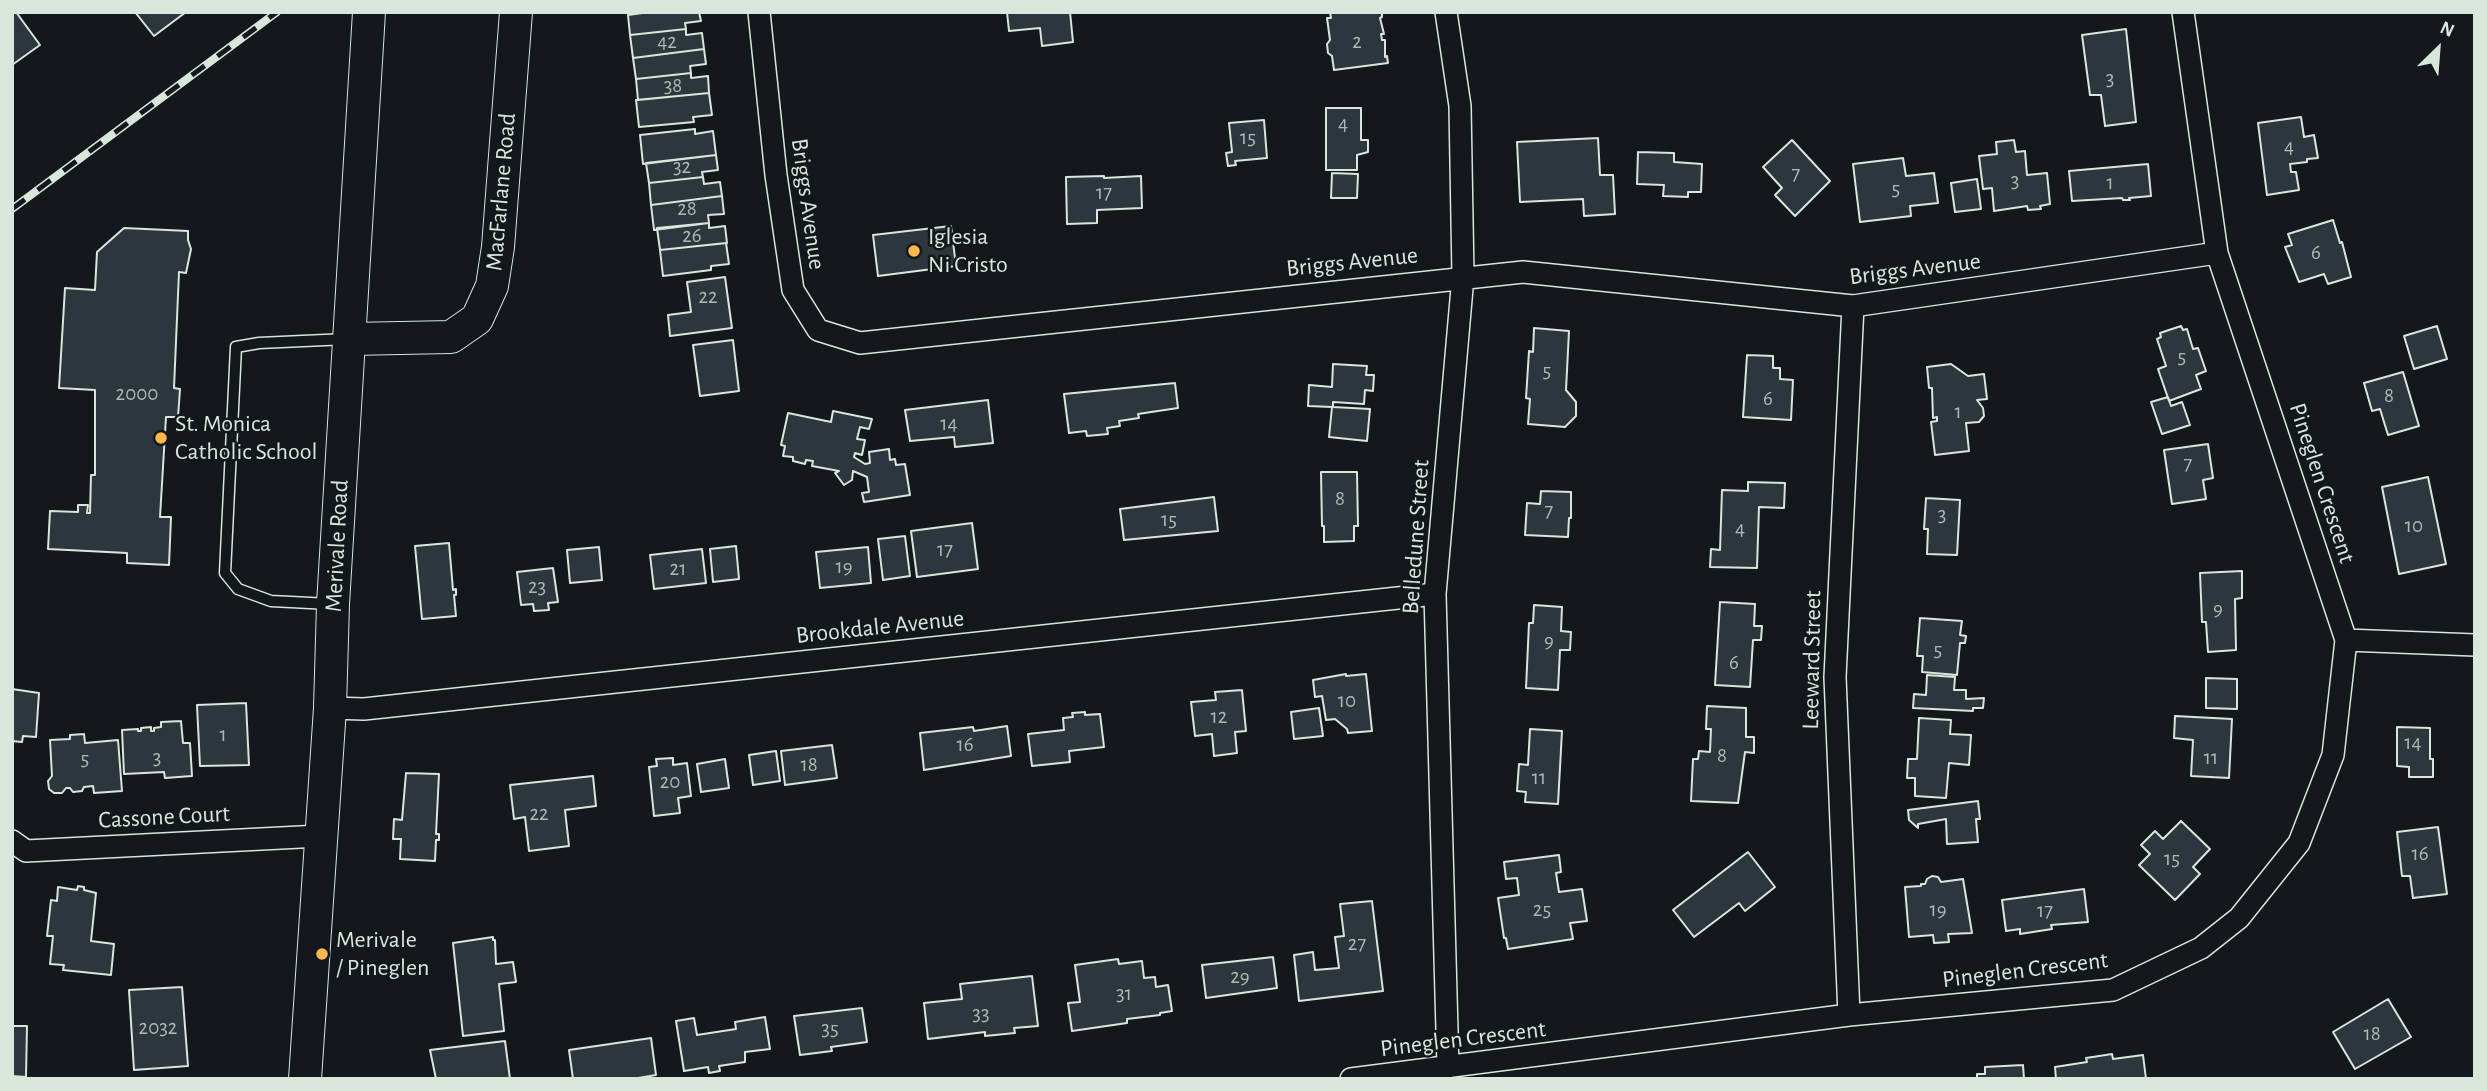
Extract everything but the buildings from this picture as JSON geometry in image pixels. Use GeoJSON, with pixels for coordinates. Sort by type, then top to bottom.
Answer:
{"type":"FeatureCollection","features":[{"type":"Feature","properties":{"kind":"main road","name":"Merivale Road"},"geometry":{"type":"LineString","coordinates":[[305,1079],[330,708],[333,604],[369,12]]}},
{"type":"Feature","properties":{"kind":"main road","name":"MacFarlane Road"},"geometry":{"type":"LineString","coordinates":[[349,339],[451,337],[477,318],[492,286],[498,247],[516,12]]}},
{"type":"Feature","properties":{"kind":"street","name":"Briggs Avenue"},"geometry":{"type":"LineString","coordinates":[[759,12],[776,175],[793,290],[818,330],[860,342],[1523,272],[1853,306],[2217,253]]}},
{"type":"Feature","properties":{"kind":"street","name":"Belledune Street"},"geometry":{"type":"LineString","coordinates":[[1446,12],[1460,106],[1463,277],[1435,594],[1448,1068]]}},
{"type":"Feature","properties":{"kind":"street","name":"Pineglen Crescent"},"geometry":{"type":"LineString","coordinates":[[1351,1079],[1849,1015],[2113,990],[2201,948],[2239,918],[2299,843],[2333,755],[2346,640],[2217,253],[2183,12]]}},
{"type":"Feature","properties":{"kind":"street","name":"Leeward Street"},"geometry":{"type":"LineString","coordinates":[[1849,1015],[1835,677],[1853,306]]}},
{"type":"Feature","properties":{"kind":"street","name":"Brookdale Avenue"},"geometry":{"type":"LineString","coordinates":[[330,708],[378,707],[1435,594]]}},
{"type":"Feature","properties":{"kind":"street"},"geometry":{"type":"LineString","coordinates":[[2346,640],[2475,645]]}},
{"type":"Feature","properties":{"kind":"street","name":"Cassone Court"},"geometry":{"type":"LineString","coordinates":[[12,841],[26,851],[320,836]]}},
{"type":"Feature","properties":{"kind":"lane"},"geometry":{"type":"LineString","coordinates":[[333,604],[271,601],[237,589],[225,573],[236,346],[259,342],[349,339]]}},
{"type":"Feature","properties":{"kind":"railway"},"geometry":{"type":"LineString","coordinates":[[12,209],[277,12]]}},
{"type":"Feature","properties":{"kind":"place","name":"Iglesia Ni Cristo"},"geometry":{"type":"Point","coordinates":[914,251]}},
{"type":"Feature","properties":{"kind":"place","name":"St. Monica Catholic School"},"geometry":{"type":"Point","coordinates":[161,438]}},
{"type":"Feature","properties":{"kind":"place","name":"Merivale / Pineglen"},"geometry":{"type":"Point","coordinates":[322,954]}}]}
